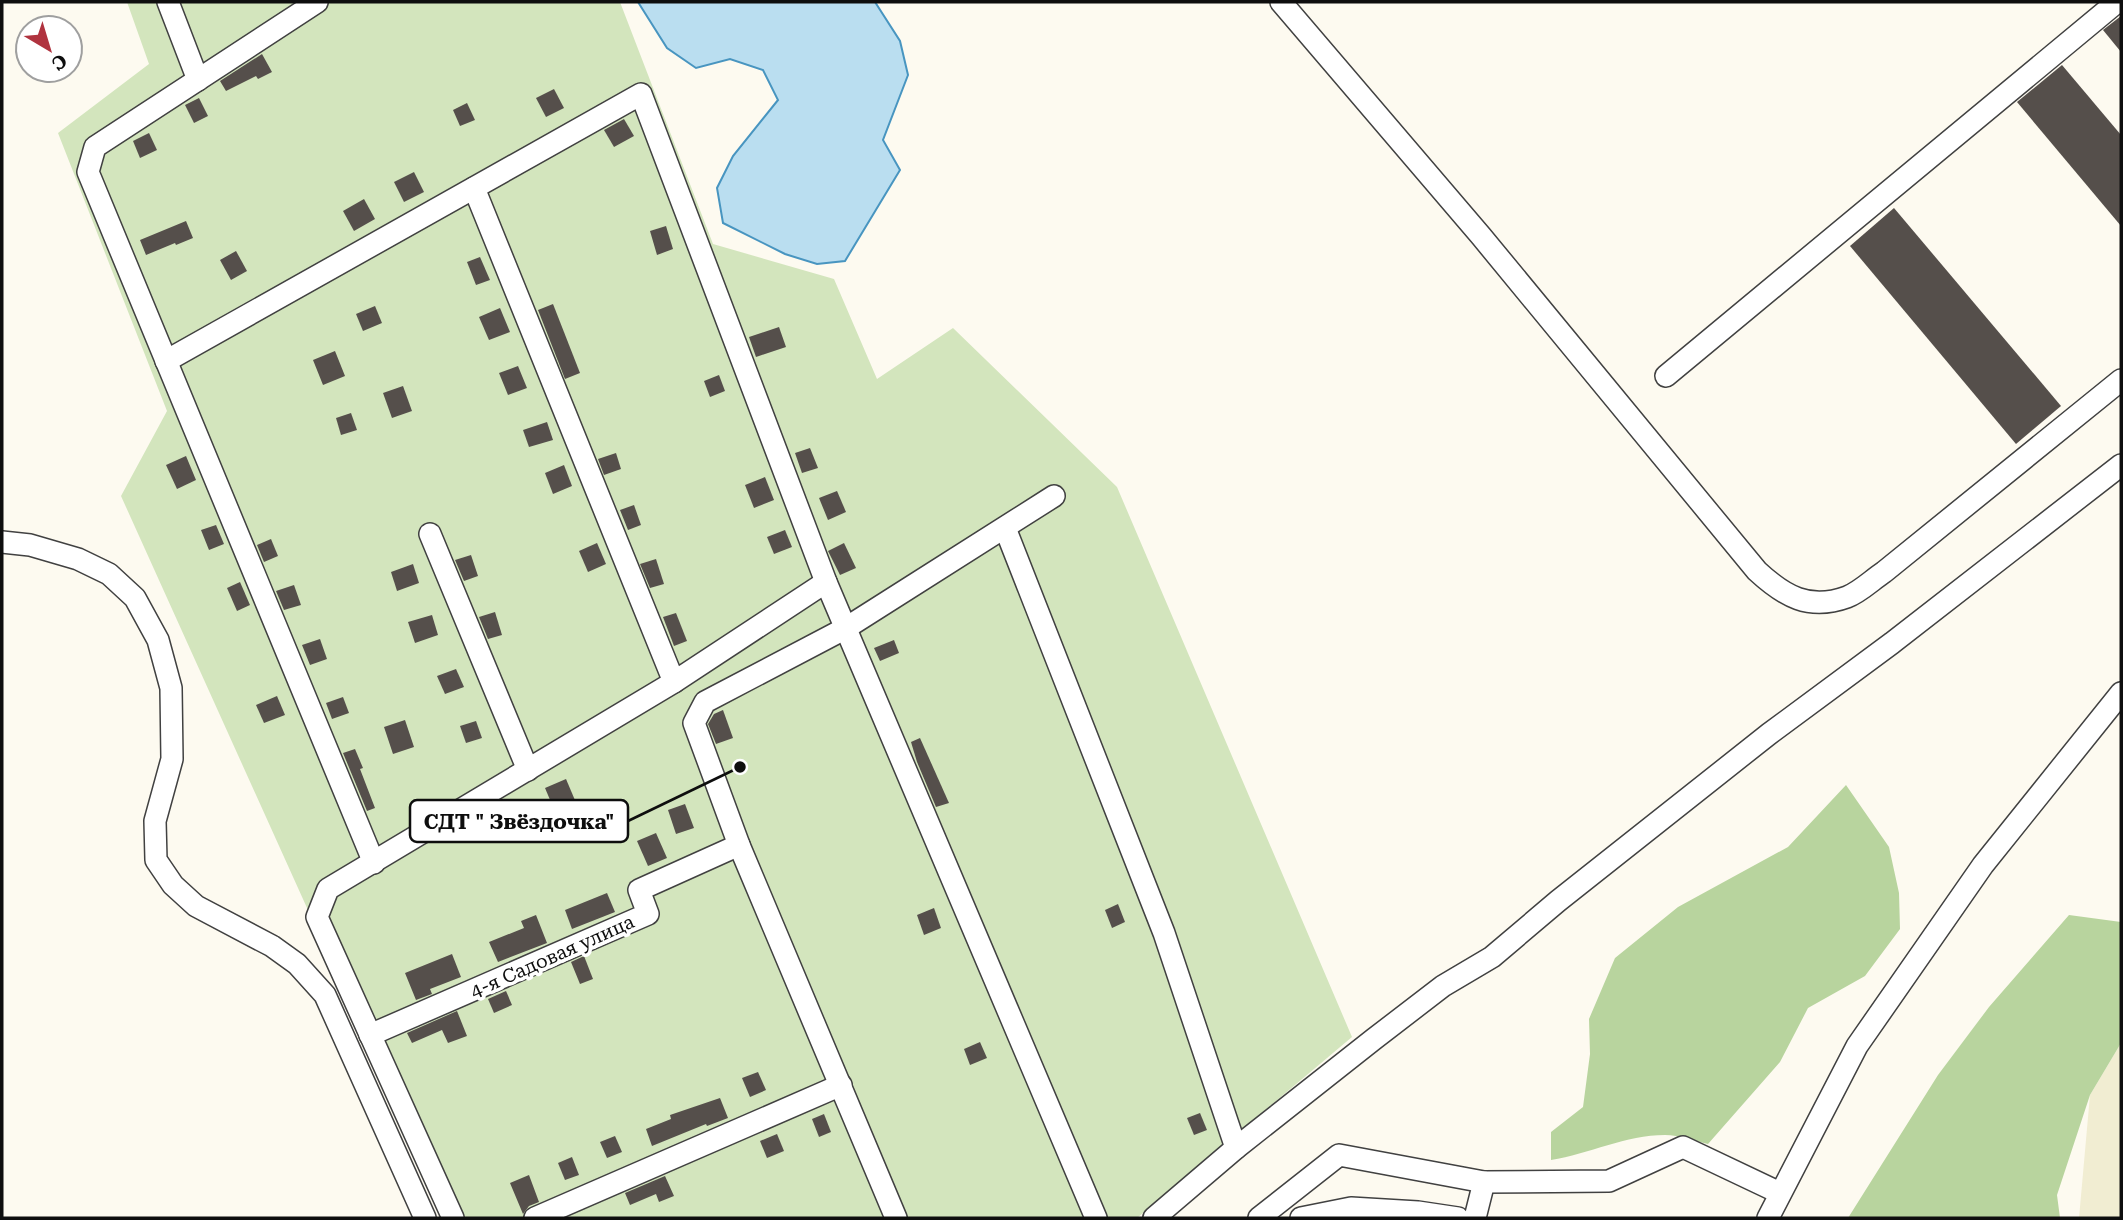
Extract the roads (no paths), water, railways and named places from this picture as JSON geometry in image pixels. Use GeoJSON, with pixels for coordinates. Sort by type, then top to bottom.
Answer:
{"type":"FeatureCollection","features":[{"type":"Feature","properties":{"kind":"street"},"geometry":{"type":"LineString","coordinates":[[168,2],[198,80]]}},
{"type":"Feature","properties":{"kind":"street"},"geometry":{"type":"LineString","coordinates":[[317,2],[95,147],[88,172],[374,863]]}},
{"type":"Feature","properties":{"kind":"street"},"geometry":{"type":"LineString","coordinates":[[1281,2],[1481,236],[1757,571],[1787,595],[1824,602],[1849,596],[1894,564],[2121,380]]}},
{"type":"Feature","properties":{"kind":"street"},"geometry":{"type":"LineString","coordinates":[[1666,376],[2118,2]]}},
{"type":"Feature","properties":{"kind":"street"},"geometry":{"type":"LineString","coordinates":[[166,361],[641,94],[827,582],[1096,1218]]}},
{"type":"Feature","properties":{"kind":"street"},"geometry":{"type":"LineString","coordinates":[[474,188],[674,682]]}},
{"type":"Feature","properties":{"kind":"street"},"geometry":{"type":"LineString","coordinates":[[1154,1218],[1236,1149],[1443,986],[1492,957],[1769,734],[2121,466]]}},
{"type":"Feature","properties":{"kind":"street"},"geometry":{"type":"LineString","coordinates":[[896,1218],[739,845],[694,723],[705,702],[846,628],[1054,496]]}},
{"type":"Feature","properties":{"kind":"street"},"geometry":{"type":"LineString","coordinates":[[1004,528],[1164,933],[1236,1149]]}},
{"type":"Feature","properties":{"kind":"street"},"geometry":{"type":"LineString","coordinates":[[430,534],[528,770]]}},
{"type":"Feature","properties":{"kind":"street"},"geometry":{"type":"LineString","coordinates":[[2,542],[30,544],[78,559],[109,574],[135,597],[158,640],[171,688],[172,759],[155,821],[156,860],[173,885],[196,906],[272,946],[297,964],[325,995],[425,1218]]}},
{"type":"Feature","properties":{"kind":"street"},"geometry":{"type":"LineString","coordinates":[[453,1218],[317,917],[328,889],[674,682],[827,582]]}},
{"type":"Feature","properties":{"kind":"street"},"geometry":{"type":"LineString","coordinates":[[1768,1218],[1857,1046],[1983,865],[2121,693]]}},
{"type":"Feature","properties":{"kind":"street","name":"4-я Садовая улица"},"geometry":{"type":"LineString","coordinates":[[370,1035],[648,914],[639,890],[739,845]]}},
{"type":"Feature","properties":{"kind":"street"},"geometry":{"type":"LineString","coordinates":[[535,1218],[841,1085]]}},
{"type":"Feature","properties":{"kind":"street"},"geometry":{"type":"LineString","coordinates":[[1259,1218],[1339,1156],[1484,1182],[1609,1181],[1683,1147],[1780,1193]]}},
{"type":"Feature","properties":{"kind":"street"},"geometry":{"type":"LineString","coordinates":[[1475,1218],[1484,1182]]}},
{"type":"Feature","properties":{"kind":"street"},"geometry":{"type":"LineString","coordinates":[[1301,1218],[1350,1208],[1418,1212],[1458,1218]]}},
{"type":"Feature","properties":{"kind":"water"},"geometry":{"type":"Polygon","coordinates":[[[638,2],[875,2],[900,41],[908,75],[883,140],[900,170],[845,261],[817,264],[785,254],[723,223],[717,188],[733,156],[778,100],[763,70],[730,59],[696,68],[667,48],[638,2]]]}},
{"type":"Feature","properties":{"kind":"place","name":"СДТ \" Звёздочка\""},"geometry":{"type":"Point","coordinates":[740,767]}}]}
